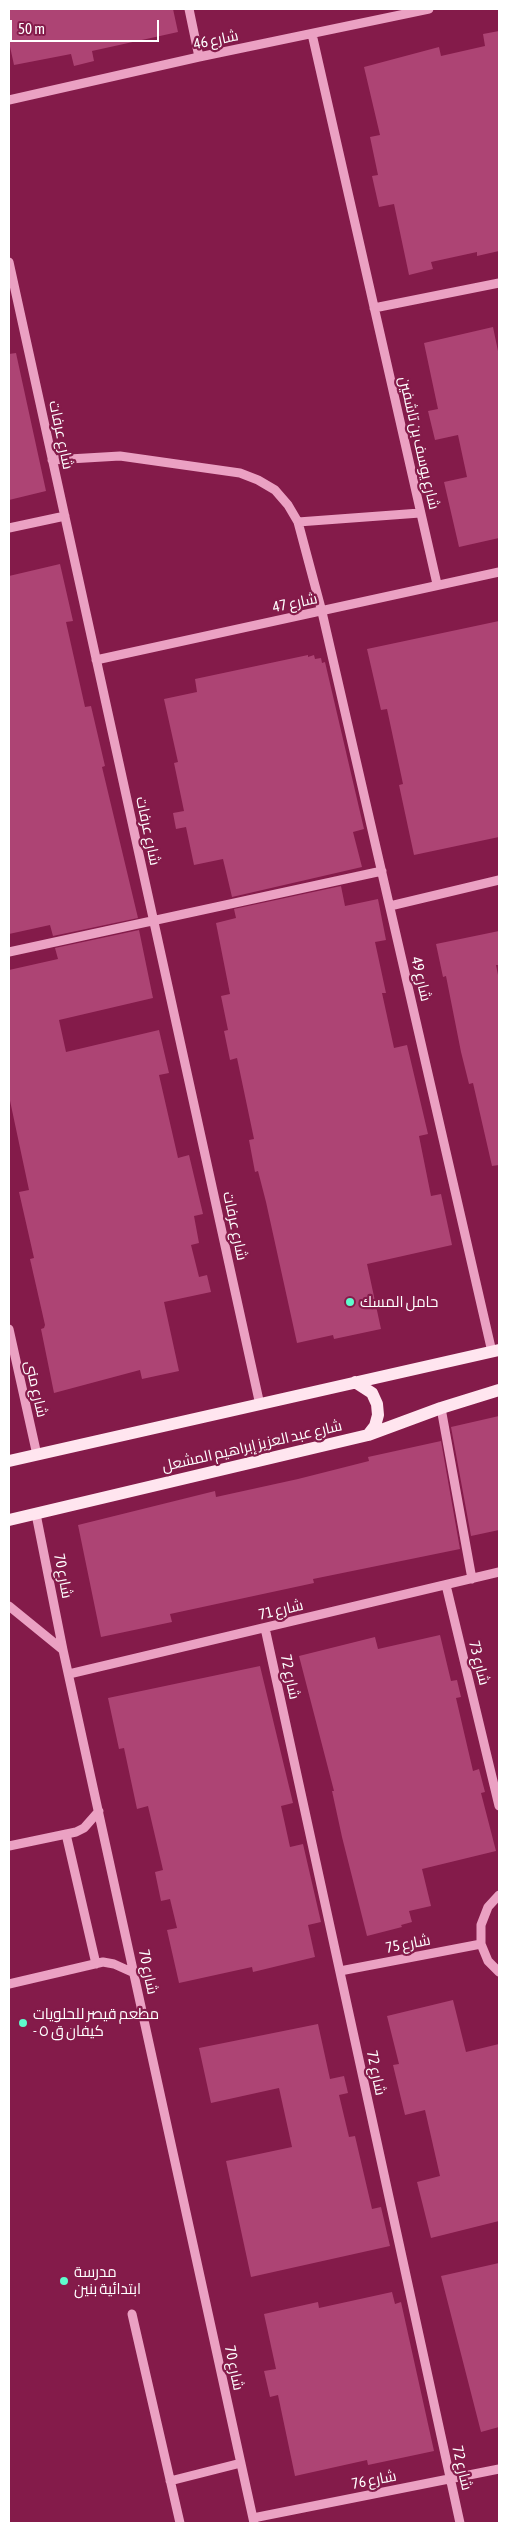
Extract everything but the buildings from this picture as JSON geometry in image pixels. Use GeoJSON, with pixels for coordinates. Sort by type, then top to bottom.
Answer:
{"type":"FeatureCollection","features":[{"type":"Feature","properties":{"kind":"main road"},"geometry":{"type":"LineString","coordinates":[[9,1461],[496,1351]]}},
{"type":"Feature","properties":{"kind":"main road"},"geometry":{"type":"LineString","coordinates":[[355,1382],[372,1393],[377,1404],[376,1421],[368,1435]]}},
{"type":"Feature","properties":{"kind":"main road","name":"شارع عبد العزيز إبراهيم المشعل"},"geometry":{"type":"LineString","coordinates":[[9,1520],[368,1435],[441,1408],[499,1390]]}},
{"type":"Feature","properties":{"kind":"street"},"geometry":{"type":"LineString","coordinates":[[189,9],[199,57]]}},
{"type":"Feature","properties":{"kind":"street","name":"شارع 46"},"geometry":{"type":"LineString","coordinates":[[9,100],[199,57],[429,9]]}},
{"type":"Feature","properties":{"kind":"street","name":"شارع يوسف بن تاشفين"},"geometry":{"type":"LineString","coordinates":[[312,34],[437,584]]}},
{"type":"Feature","properties":{"kind":"street","name":"شارع عرفات"},"geometry":{"type":"LineString","coordinates":[[9,262],[260,1405]]}},
{"type":"Feature","properties":{"kind":"street"},"geometry":{"type":"LineString","coordinates":[[374,308],[499,283]]}},
{"type":"Feature","properties":{"kind":"street","name":"شارع 49"},"geometry":{"type":"LineString","coordinates":[[52,460],[120,456],[240,473],[258,480],[275,490],[288,505],[298,522],[322,612],[496,1351]]}},
{"type":"Feature","properties":{"kind":"street"},"geometry":{"type":"LineString","coordinates":[[298,522],[420,513]]}},
{"type":"Feature","properties":{"kind":"street"},"geometry":{"type":"LineString","coordinates":[[9,528],[65,516]]}},
{"type":"Feature","properties":{"kind":"street","name":"شارع 47"},"geometry":{"type":"LineString","coordinates":[[96,660],[322,612],[437,584],[499,572]]}},
{"type":"Feature","properties":{"kind":"street"},"geometry":{"type":"LineString","coordinates":[[9,952],[382,871]]}},
{"type":"Feature","properties":{"kind":"street"},"geometry":{"type":"LineString","coordinates":[[390,906],[499,880]]}},
{"type":"Feature","properties":{"kind":"street","name":"شارع منى"},"geometry":{"type":"LineString","coordinates":[[9,1329],[37,1455]]}},
{"type":"Feature","properties":{"kind":"street"},"geometry":{"type":"LineString","coordinates":[[441,1408],[472,1579]]}},
{"type":"Feature","properties":{"kind":"street","name":"شارع 70"},"geometry":{"type":"LineString","coordinates":[[36,1514],[63,1650],[254,2521]]}},
{"type":"Feature","properties":{"kind":"street","name":"شارع 71"},"geometry":{"type":"LineString","coordinates":[[69,1674],[499,1572]]}},
{"type":"Feature","properties":{"kind":"street","name":"شارع 73"},"geometry":{"type":"LineString","coordinates":[[446,1585],[499,1806]]}},
{"type":"Feature","properties":{"kind":"street"},"geometry":{"type":"LineString","coordinates":[[9,1606],[63,1650]]}},
{"type":"Feature","properties":{"kind":"street","name":"شارع 72"},"geometry":{"type":"LineString","coordinates":[[265,1628],[460,2523]]}},
{"type":"Feature","properties":{"kind":"street"},"geometry":{"type":"LineString","coordinates":[[9,1846],[66,1834],[84,1828],[99,1811]]}},
{"type":"Feature","properties":{"kind":"street"},"geometry":{"type":"LineString","coordinates":[[66,1834],[96,1964]]}},
{"type":"Feature","properties":{"kind":"street"},"geometry":{"type":"LineString","coordinates":[[499,1896],[488,1907],[481,1925],[481,1944],[488,1961],[499,1972]]}},
{"type":"Feature","properties":{"kind":"street","name":"شارع 75"},"geometry":{"type":"LineString","coordinates":[[340,1971],[481,1944]]}},
{"type":"Feature","properties":{"kind":"street"},"geometry":{"type":"LineString","coordinates":[[9,1984],[96,1964],[114,1964],[134,1973]]}},
{"type":"Feature","properties":{"kind":"street"},"geometry":{"type":"LineString","coordinates":[[132,2314],[180,2523]]}},
{"type":"Feature","properties":{"kind":"street"},"geometry":{"type":"LineString","coordinates":[[170,2481],[241,2463]]}},
{"type":"Feature","properties":{"kind":"street","name":"شارع 76"},"geometry":{"type":"LineString","coordinates":[[254,2521],[499,2468]]}},
{"type":"Feature","properties":{"kind":"place","name":"حامل المسك"},"geometry":{"type":"Point","coordinates":[350,1302]}},
{"type":"Feature","properties":{"kind":"place","name":"مطعم قيصر للحلويات - كيفان ق ٥"},"geometry":{"type":"Point","coordinates":[23,2023]}},
{"type":"Feature","properties":{"kind":"place","name":"مدرسة ابتدائية بنين"},"geometry":{"type":"Point","coordinates":[64,2281]}}]}
